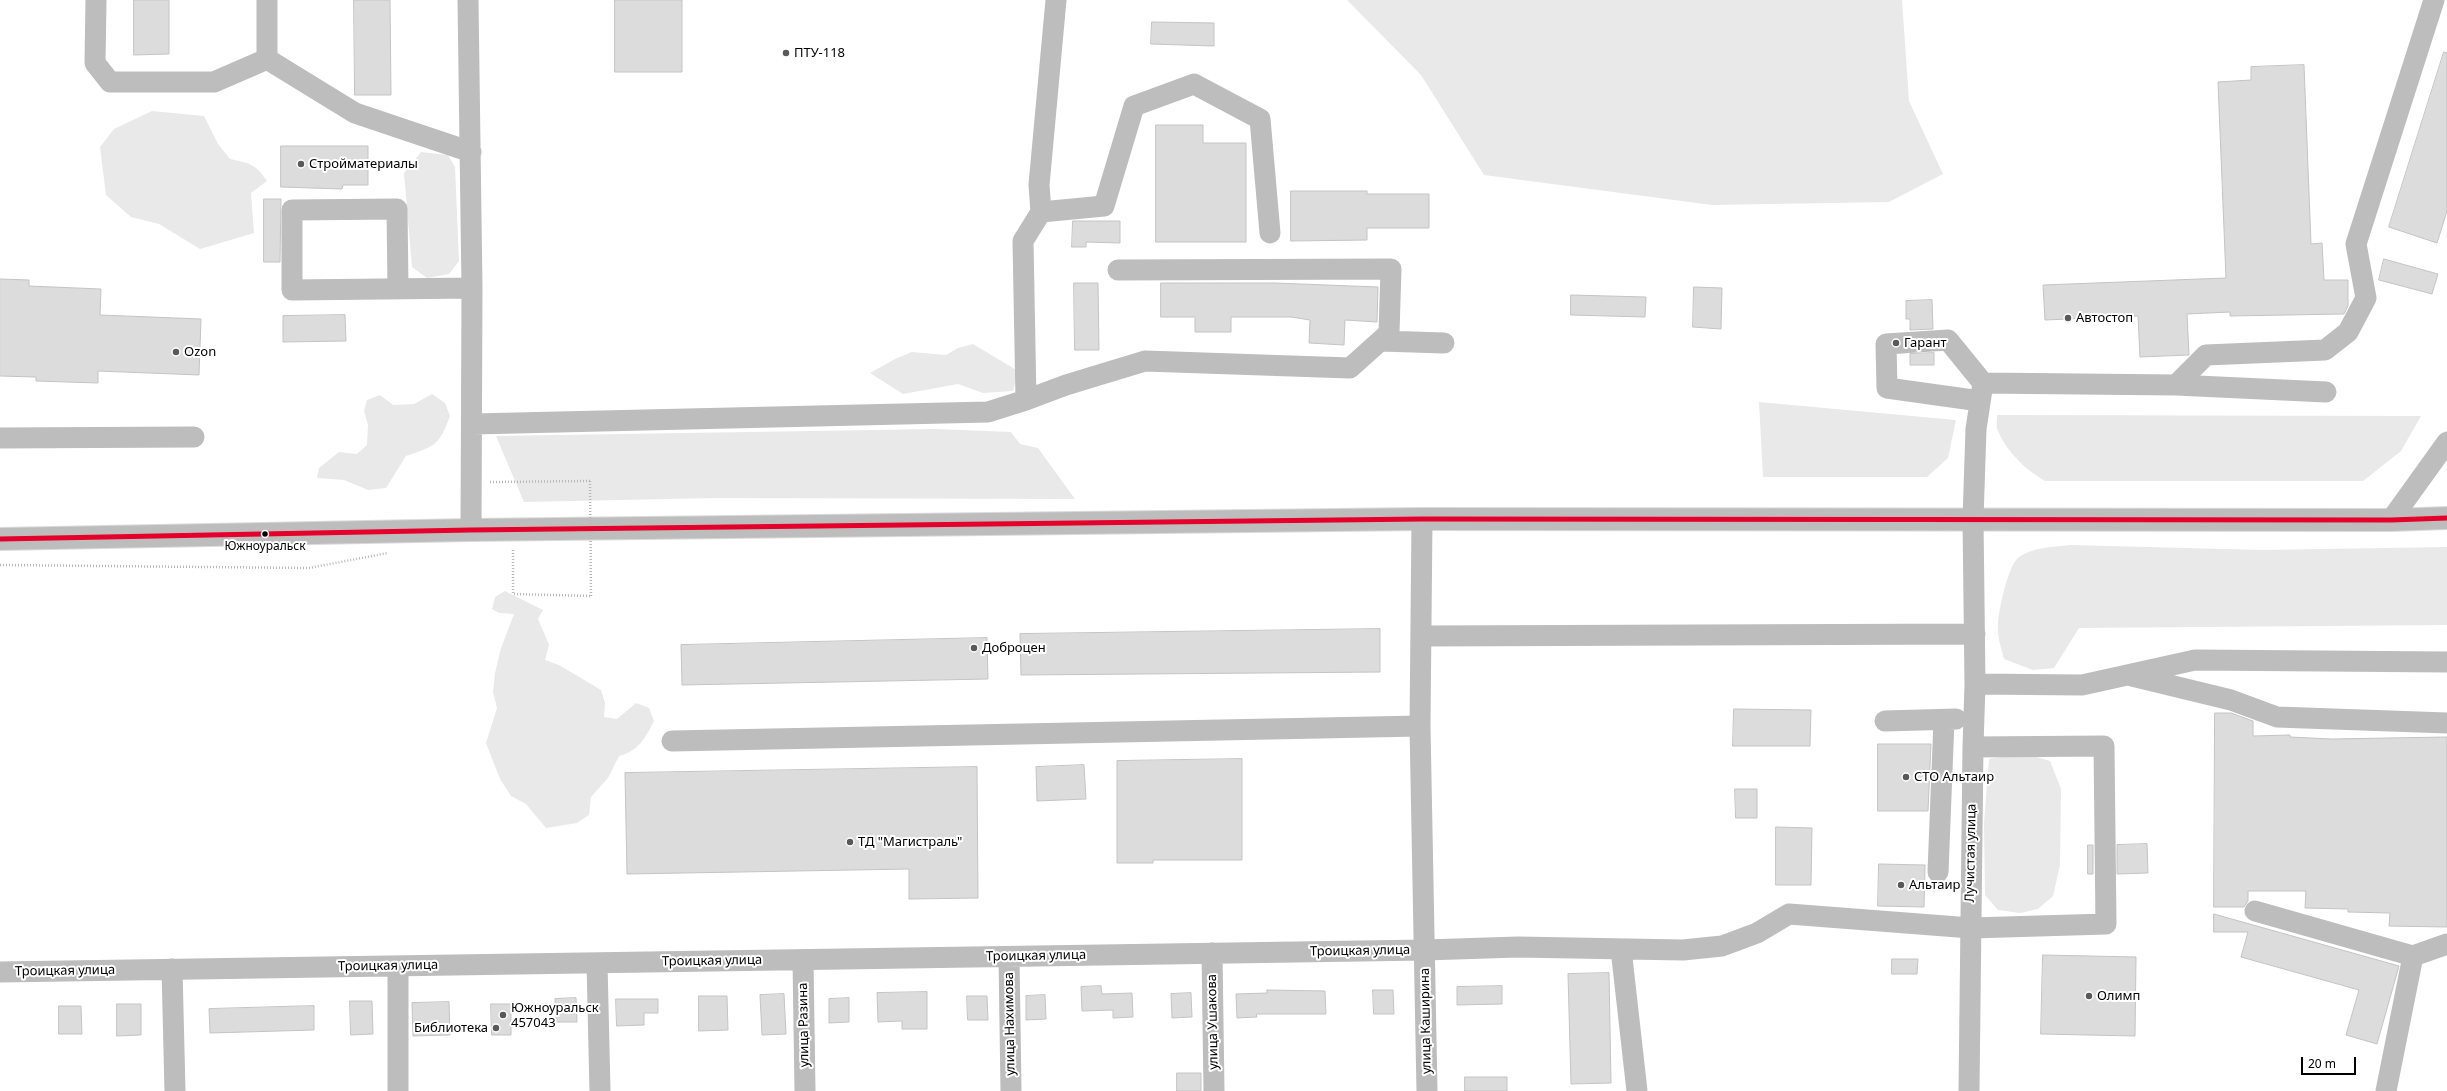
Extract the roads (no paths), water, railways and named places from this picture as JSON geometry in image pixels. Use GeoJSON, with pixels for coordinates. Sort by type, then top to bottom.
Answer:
{"type":"FeatureCollection","features":[{"type":"Feature","properties":{"kind":"highway"},"geometry":{"type":"LineString","coordinates":[[0,539],[471,530],[1422,518],[2391,520],[2447,518]]}},
{"type":"Feature","properties":{"kind":"street"},"geometry":{"type":"LineString","coordinates":[[96,0],[95,63],[110,82],[214,82],[267,59]]}},
{"type":"Feature","properties":{"kind":"street"},"geometry":{"type":"LineString","coordinates":[[266,0],[267,59]]}},
{"type":"Feature","properties":{"kind":"street"},"geometry":{"type":"LineString","coordinates":[[468,0],[471,152],[473,424],[471,530]]}},
{"type":"Feature","properties":{"kind":"street"},"geometry":{"type":"LineString","coordinates":[[1026,400],[1023,241],[1041,212],[1039,185],[1056,0]]}},
{"type":"Feature","properties":{"kind":"street"},"geometry":{"type":"LineString","coordinates":[[2176,385],[2206,355],[2326,350],[2348,332],[2366,298],[2356,244],[2434,0]]}},
{"type":"Feature","properties":{"kind":"street"},"geometry":{"type":"LineString","coordinates":[[267,59],[355,113],[471,152]]}},
{"type":"Feature","properties":{"kind":"street"},"geometry":{"type":"LineString","coordinates":[[1041,212],[1104,206],[1134,106],[1194,84],[1260,119],[1270,233]]}},
{"type":"Feature","properties":{"kind":"street"},"geometry":{"type":"LineString","coordinates":[[398,289],[397,209],[292,210],[292,290],[398,289],[472,288]]}},
{"type":"Feature","properties":{"kind":"street"},"geometry":{"type":"LineString","coordinates":[[473,424],[988,412],[1145,361],[1350,368],[1389,333],[1391,269],[1118,270]]}},
{"type":"Feature","properties":{"kind":"street"},"geometry":{"type":"LineString","coordinates":[[1381,340],[1444,343]]}},
{"type":"Feature","properties":{"kind":"street"},"geometry":{"type":"LineString","coordinates":[[2176,385],[2326,392]]}},
{"type":"Feature","properties":{"kind":"street","name":"Лучистая улица"},"geometry":{"type":"LineString","coordinates":[[1969,1091],[1973,719],[1976,684],[1973,519],[1976,429],[1982,392],[2176,385]]}},
{"type":"Feature","properties":{"kind":"street"},"geometry":{"type":"LineString","coordinates":[[0,438],[194,437]]}},
{"type":"Feature","properties":{"kind":"street"},"geometry":{"type":"LineString","coordinates":[[2391,520],[2447,442]]}},
{"type":"Feature","properties":{"kind":"street","name":"улица Каширина"},"geometry":{"type":"LineString","coordinates":[[1422,518],[1420,726],[1425,950],[1426,1091]]}},
{"type":"Feature","properties":{"kind":"street"},"geometry":{"type":"LineString","coordinates":[[1421,636],[1975,634]]}},
{"type":"Feature","properties":{"kind":"street"},"geometry":{"type":"LineString","coordinates":[[1976,684],[2082,684],[2195,660],[2447,662]]}},
{"type":"Feature","properties":{"kind":"street"},"geometry":{"type":"LineString","coordinates":[[2126,675],[2231,700],[2277,717],[2447,723]]}},
{"type":"Feature","properties":{"kind":"street"},"geometry":{"type":"LineString","coordinates":[[1885,721],[1973,719]]}},
{"type":"Feature","properties":{"kind":"street"},"geometry":{"type":"LineString","coordinates":[[1938,872],[1944,720]]}},
{"type":"Feature","properties":{"kind":"street"},"geometry":{"type":"LineString","coordinates":[[672,741],[1420,726]]}},
{"type":"Feature","properties":{"kind":"street","name":"Троицкая улица"},"geometry":{"type":"LineString","coordinates":[[0,972],[1009,957],[1518,947],[1684,950],[1722,946],[1757,933],[1788,914],[1971,928],[2106,924],[2104,746],[1973,747]]}},
{"type":"Feature","properties":{"kind":"street"},"geometry":{"type":"LineString","coordinates":[[2255,911],[2413,956],[2447,944]]}},
{"type":"Feature","properties":{"kind":"street"},"geometry":{"type":"LineString","coordinates":[[1621,949],[1637,1091]]}},
{"type":"Feature","properties":{"kind":"street","name":"улица Ушакова"},"geometry":{"type":"LineString","coordinates":[[1212,953],[1214,1091]]}},
{"type":"Feature","properties":{"kind":"street"},"geometry":{"type":"LineString","coordinates":[[2386,1091],[2413,956]]}},
{"type":"Feature","properties":{"kind":"street","name":"улица Нахимова"},"geometry":{"type":"LineString","coordinates":[[1009,957],[1011,1091]]}},
{"type":"Feature","properties":{"kind":"street","name":"улица Разина"},"geometry":{"type":"LineString","coordinates":[[803,960],[805,1091]]}},
{"type":"Feature","properties":{"kind":"street"},"geometry":{"type":"LineString","coordinates":[[597,963],[600,1091]]}},
{"type":"Feature","properties":{"kind":"street"},"geometry":{"type":"LineString","coordinates":[[398,966],[398,1091]]}},
{"type":"Feature","properties":{"kind":"street"},"geometry":{"type":"LineString","coordinates":[[172,969],[175,1091]]}},
{"type":"Feature","properties":{"kind":"place","name":"ПТУ-118"},"geometry":{"type":"Point","coordinates":[786,53]}},
{"type":"Feature","properties":{"kind":"place","name":"Стройматериалы"},"geometry":{"type":"Point","coordinates":[301,164]}},
{"type":"Feature","properties":{"kind":"place","name":"Автостоп"},"geometry":{"type":"Point","coordinates":[2068,318]}},
{"type":"Feature","properties":{"kind":"place","name":"Гарант"},"geometry":{"type":"Point","coordinates":[1896,343]}},
{"type":"Feature","properties":{"kind":"place","name":"Ozon"},"geometry":{"type":"Point","coordinates":[176,352]}},
{"type":"Feature","properties":{"kind":"place","name":"Южноуральск"},"geometry":{"type":"Point","coordinates":[265,534]}},
{"type":"Feature","properties":{"kind":"place","name":"Доброцен"},"geometry":{"type":"Point","coordinates":[974,648]}},
{"type":"Feature","properties":{"kind":"place","name":"СТО Альтаир"},"geometry":{"type":"Point","coordinates":[1906,777]}},
{"type":"Feature","properties":{"kind":"place","name":"ТД \"Магистраль\""},"geometry":{"type":"Point","coordinates":[850,842]}},
{"type":"Feature","properties":{"kind":"place","name":"Альтаир"},"geometry":{"type":"Point","coordinates":[1901,885]}},
{"type":"Feature","properties":{"kind":"place","name":"Олимп"},"geometry":{"type":"Point","coordinates":[2089,996]}},
{"type":"Feature","properties":{"kind":"place","name":"Южноуральск 457043"},"geometry":{"type":"Point","coordinates":[503,1015]}},
{"type":"Feature","properties":{"kind":"place","name":"Библиотека"},"geometry":{"type":"Point","coordinates":[496,1028]}}]}
